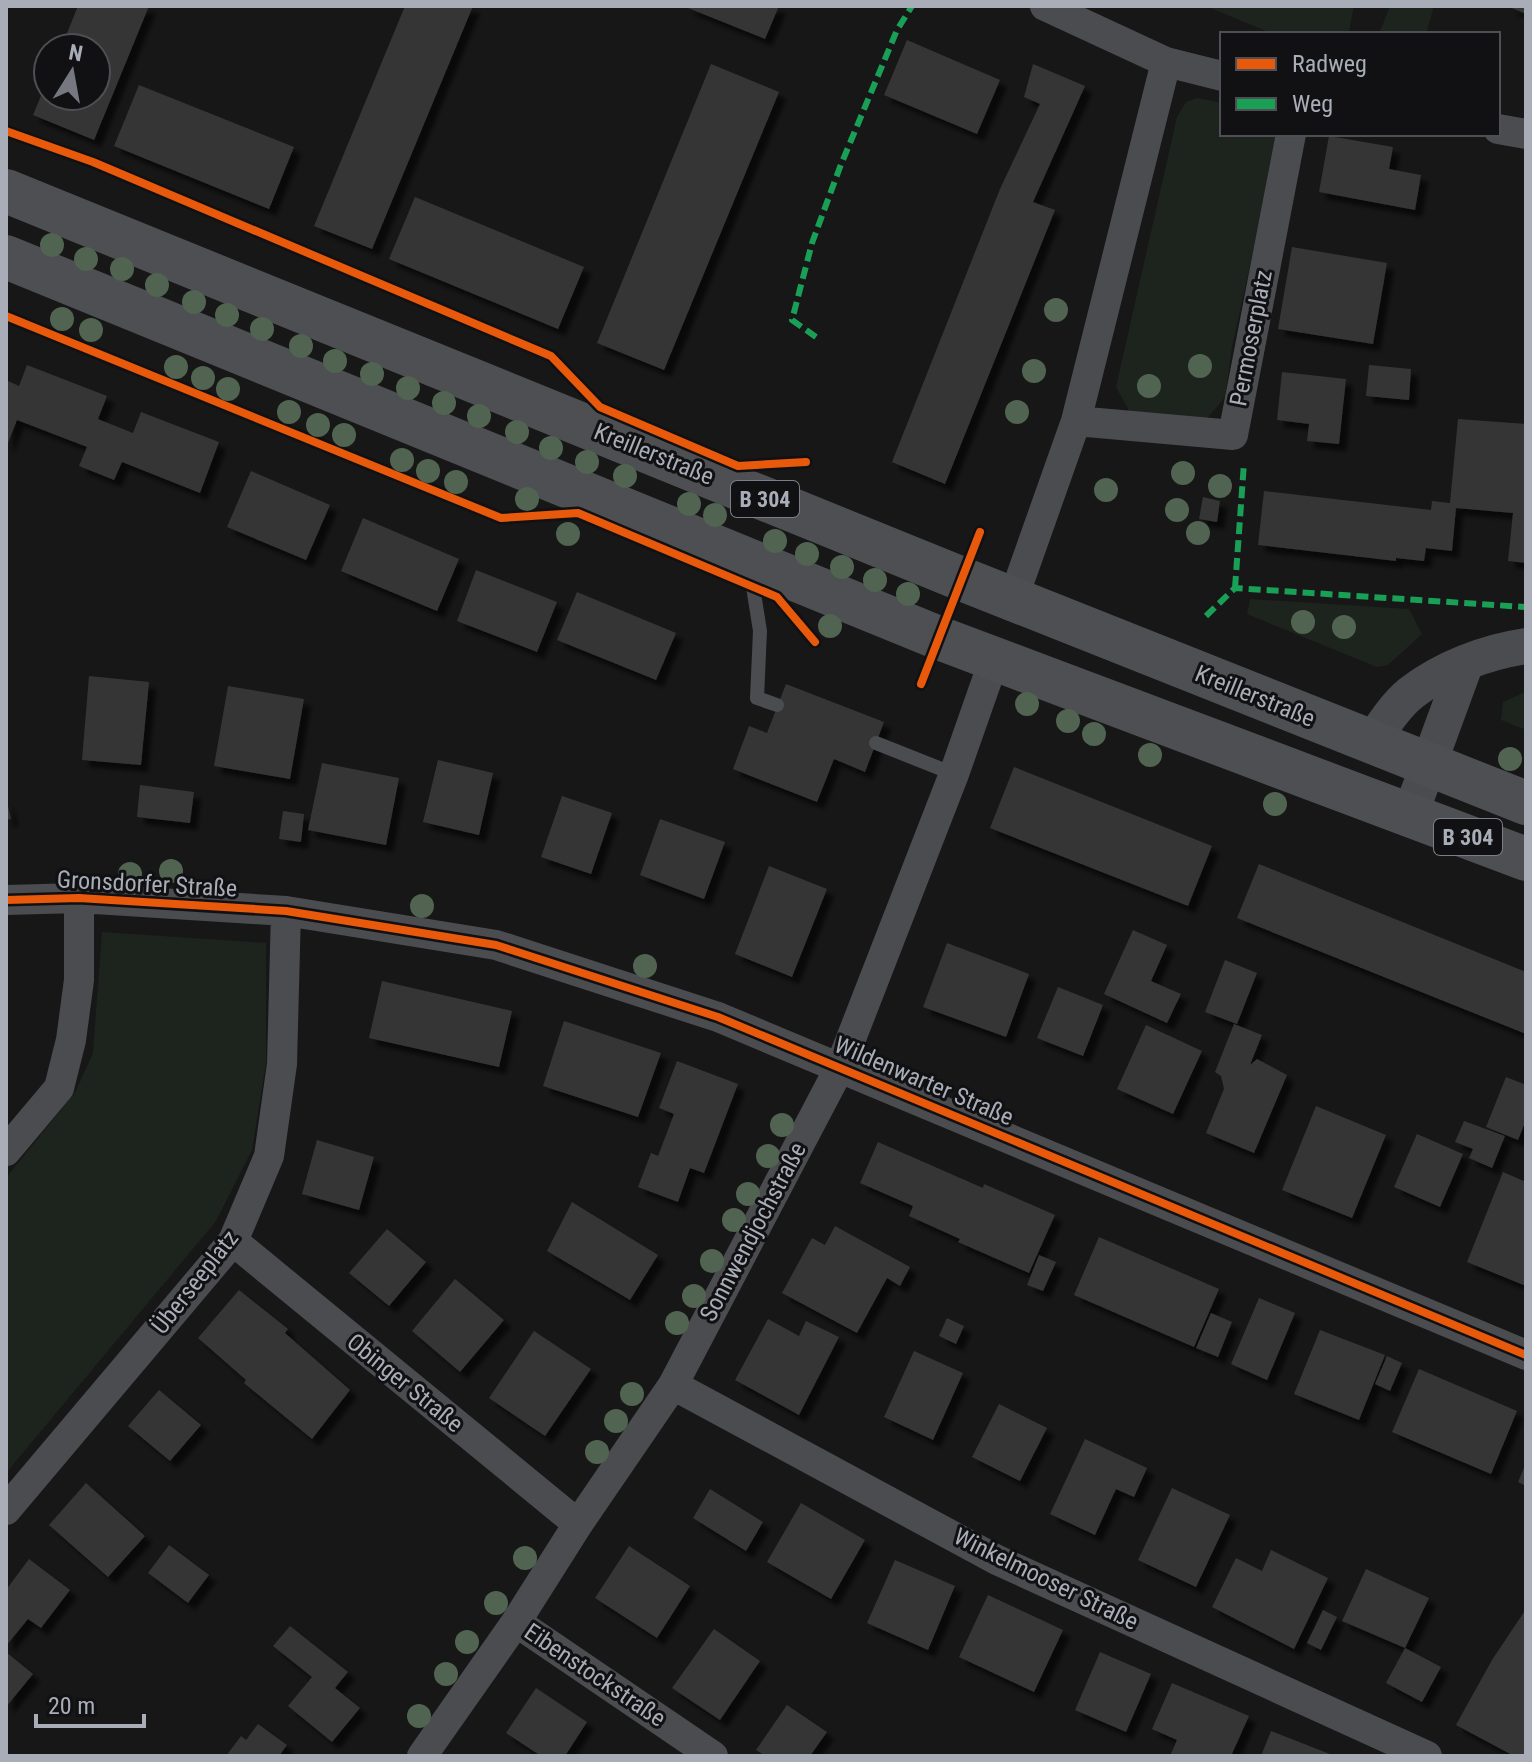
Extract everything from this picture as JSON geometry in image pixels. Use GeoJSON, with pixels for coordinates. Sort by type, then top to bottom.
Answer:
{"type":"FeatureCollection","features":[{"type":"Feature","properties":{"kind":"main road","name":"Kreillerstraße"},"geometry":{"type":"LineString","coordinates":[[6,191],[1526,803]]}},
{"type":"Feature","properties":{"kind":"main road","name":"B 304"},"geometry":{"type":"LineString","coordinates":[[6,257],[994,660],[1526,859]]}},
{"type":"Feature","properties":{"kind":"street"},"geometry":{"type":"LineString","coordinates":[[1045,6],[1166,62],[1220,76]]}},
{"type":"Feature","properties":{"kind":"street"},"geometry":{"type":"LineString","coordinates":[[1013,599],[1076,421],[1166,62]]}},
{"type":"Feature","properties":{"kind":"street"},"geometry":{"type":"LineString","coordinates":[[1500,129],[1526,134]]}},
{"type":"Feature","properties":{"kind":"street","name":"Permoserplatz"},"geometry":{"type":"LineString","coordinates":[[1076,421],[1233,435],[1291,136]]}},
{"type":"Feature","properties":{"kind":"street"},"geometry":{"type":"LineString","coordinates":[[1372,742],[1387,719],[1410,694],[1437,676],[1483,656],[1526,646]]}},
{"type":"Feature","properties":{"kind":"street","name":"Sonnwendjochstraße"},"geometry":{"type":"LineString","coordinates":[[422,1756],[516,1622],[578,1524],[673,1385],[840,1067],[954,774],[994,660]]}},
{"type":"Feature","properties":{"kind":"street"},"geometry":{"type":"LineString","coordinates":[[1410,815],[1465,665]]}},
{"type":"Feature","properties":{"kind":"street"},"geometry":{"type":"LineString","coordinates":[[6,1151],[59,1088],[71,1040],[79,980],[79,898]]}},
{"type":"Feature","properties":{"kind":"street","name":"Gronsdorfer Straße"},"geometry":{"type":"LineString","coordinates":[[6,900],[79,898],[286,911]]}},
{"type":"Feature","properties":{"kind":"street","name":"Wildenwarter Straße"},"geometry":{"type":"LineString","coordinates":[[286,911],[496,945],[718,1017],[1526,1355]]}},
{"type":"Feature","properties":{"kind":"street","name":"Überseeplatz"},"geometry":{"type":"LineString","coordinates":[[6,1510],[233,1241],[269,1156],[282,1064],[286,911]]}},
{"type":"Feature","properties":{"kind":"street","name":"Obinger Straße"},"geometry":{"type":"LineString","coordinates":[[233,1241],[578,1524]]}},
{"type":"Feature","properties":{"kind":"street","name":"Winkelmooser Straße"},"geometry":{"type":"LineString","coordinates":[[673,1385],[997,1560],[1427,1756]]}},
{"type":"Feature","properties":{"kind":"street","name":"Eibenstockstraße"},"geometry":{"type":"LineString","coordinates":[[516,1622],[713,1756]]}},
{"type":"Feature","properties":{"kind":"lane"},"geometry":{"type":"LineString","coordinates":[[757,564],[753,587],[760,631],[757,698],[777,705]]}},
{"type":"Feature","properties":{"kind":"lane"},"geometry":{"type":"LineString","coordinates":[[876,743],[954,774]]}},
{"type":"Feature","properties":{"kind":"shaded area"},"geometry":{"type":"Polygon","coordinates":[[[1206,6],[1354,6],[1349,31],[1352,32],[1268,32],[1206,6]]]}},
{"type":"Feature","properties":{"kind":"shaded area"},"geometry":{"type":"Polygon","coordinates":[[[1390,6],[1434,6],[1427,32],[1380,32],[1390,6]]]}},
{"type":"Feature","properties":{"kind":"shaded area"},"geometry":{"type":"Polygon","coordinates":[[[1197,98],[1220,103],[1220,136],[1279,136],[1232,347],[1225,397],[1204,422],[1131,414],[1116,387],[1177,117],[1186,102],[1197,98]]]}},
{"type":"Feature","properties":{"kind":"shaded area"},"geometry":{"type":"Polygon","coordinates":[[[1250,599],[1409,609],[1422,634],[1388,665],[1377,667],[1247,614],[1250,599]]]}},
{"type":"Feature","properties":{"kind":"shaded area"},"geometry":{"type":"Polygon","coordinates":[[[1526,693],[1526,730],[1501,720],[1503,702],[1526,693]]]}},
{"type":"Feature","properties":{"kind":"shaded area"},"geometry":{"type":"Polygon","coordinates":[[[102,932],[266,943],[266,1063],[252,1150],[216,1221],[6,1473],[6,1178],[76,1091],[93,1053],[102,932]]]}},
{"type":"Feature","properties":{"kind":"building"},"geometry":{"type":"Polygon","coordinates":[[[78,6],[149,6],[112,96],[112,32],[67,32],[78,6]]]}},
{"type":"Feature","properties":{"kind":"building"},"geometry":{"type":"Polygon","coordinates":[[[405,6],[473,6],[372,249],[314,226],[405,6]]]}},
{"type":"Feature","properties":{"kind":"building"},"geometry":{"type":"Polygon","coordinates":[[[683,6],[779,6],[765,39],[683,6]]]}},
{"type":"Feature","properties":{"kind":"building"},"geometry":{"type":"Polygon","coordinates":[[[1507,6],[1526,6],[1526,14],[1507,6]]]}},
{"type":"Feature","properties":{"kind":"building"},"geometry":{"type":"Polygon","coordinates":[[[907,40],[1000,80],[977,134],[884,95],[907,40]]]}},
{"type":"Feature","properties":{"kind":"building"},"geometry":{"type":"Polygon","coordinates":[[[711,64],[779,92],[664,370],[597,343],[711,64]]]}},
{"type":"Feature","properties":{"kind":"building"},"geometry":{"type":"Polygon","coordinates":[[[1033,64],[1085,86],[1033,202],[1055,210],[945,484],[892,462],[1000,189],[1040,104],[1024,97],[1033,64]]]}},
{"type":"Feature","properties":{"kind":"building"},"geometry":{"type":"Polygon","coordinates":[[[139,85],[294,147],[269,209],[114,146],[139,85]]]}},
{"type":"Feature","properties":{"kind":"building"},"geometry":{"type":"Polygon","coordinates":[[[34,112],[105,112],[94,140],[33,115],[34,112]]]}},
{"type":"Feature","properties":{"kind":"building"},"geometry":{"type":"Polygon","coordinates":[[[1329,136],[1393,147],[1389,169],[1421,175],[1415,210],[1319,192],[1329,136]]]}},
{"type":"Feature","properties":{"kind":"building"},"geometry":{"type":"Polygon","coordinates":[[[415,197],[584,267],[558,329],[389,259],[415,197]]]}},
{"type":"Feature","properties":{"kind":"building"},"geometry":{"type":"Polygon","coordinates":[[[1292,247],[1387,263],[1373,344],[1278,329],[1292,247]]]}},
{"type":"Feature","properties":{"kind":"building"},"geometry":{"type":"Polygon","coordinates":[[[27,365],[107,396],[98,419],[133,433],[141,412],[219,442],[200,493],[122,462],[114,480],[79,466],[87,447],[17,420],[6,448],[6,380],[19,386],[27,365]]]}},
{"type":"Feature","properties":{"kind":"building"},"geometry":{"type":"Polygon","coordinates":[[[1369,365],[1411,369],[1409,400],[1366,396],[1369,365]]]}},
{"type":"Feature","properties":{"kind":"building"},"geometry":{"type":"Polygon","coordinates":[[[1282,372],[1346,379],[1339,444],[1307,441],[1309,424],[1277,420],[1282,372]]]}},
{"type":"Feature","properties":{"kind":"building"},"geometry":{"type":"Polygon","coordinates":[[[1458,419],[1526,424],[1526,563],[1508,561],[1513,513],[1456,508],[1452,551],[1426,548],[1424,561],[1396,558],[1396,561],[1258,545],[1264,491],[1431,510],[1432,501],[1450,503],[1458,419]]]}},
{"type":"Feature","properties":{"kind":"building"},"geometry":{"type":"Polygon","coordinates":[[[251,471],[330,505],[306,560],[227,527],[251,471]]]}},
{"type":"Feature","properties":{"kind":"building"},"geometry":{"type":"Polygon","coordinates":[[[1203,497],[1220,501],[1217,522],[1199,519],[1203,497]]]}},
{"type":"Feature","properties":{"kind":"building"},"geometry":{"type":"Polygon","coordinates":[[[363,518],[459,559],[437,611],[341,571],[363,518]]]}},
{"type":"Feature","properties":{"kind":"building"},"geometry":{"type":"Polygon","coordinates":[[[476,570],[557,602],[537,652],[457,621],[476,570]]]}},
{"type":"Feature","properties":{"kind":"building"},"geometry":{"type":"Polygon","coordinates":[[[577,592],[676,633],[656,680],[557,640],[577,592]]]}},
{"type":"Feature","properties":{"kind":"building"},"geometry":{"type":"Polygon","coordinates":[[[89,676],[149,682],[141,765],[82,760],[89,676]]]}},
{"type":"Feature","properties":{"kind":"building"},"geometry":{"type":"Polygon","coordinates":[[[786,684],[884,722],[865,772],[834,759],[817,802],[733,769],[749,726],[767,733],[786,684]]]}},
{"type":"Feature","properties":{"kind":"building"},"geometry":{"type":"Polygon","coordinates":[[[228,686],[304,699],[290,779],[214,766],[228,686]]]}},
{"type":"Feature","properties":{"kind":"building"},"geometry":{"type":"Polygon","coordinates":[[[438,760],[493,773],[479,835],[423,822],[438,760]]]}},
{"type":"Feature","properties":{"kind":"building"},"geometry":{"type":"Polygon","coordinates":[[[322,763],[399,778],[386,845],[308,830],[322,763]]]}},
{"type":"Feature","properties":{"kind":"building"},"geometry":{"type":"Polygon","coordinates":[[[1014,767],[1212,846],[1188,906],[990,828],[1014,767]]]}},
{"type":"Feature","properties":{"kind":"building"},"geometry":{"type":"Polygon","coordinates":[[[140,785],[194,792],[190,823],[137,817],[140,785]]]}},
{"type":"Feature","properties":{"kind":"building"},"geometry":{"type":"Polygon","coordinates":[[[562,796],[612,813],[591,874],[541,857],[562,796]]]}},
{"type":"Feature","properties":{"kind":"building"},"geometry":{"type":"Polygon","coordinates":[[[6,797],[11,819],[6,820],[6,797]]]}},
{"type":"Feature","properties":{"kind":"building"},"geometry":{"type":"Polygon","coordinates":[[[283,811],[304,814],[301,842],[279,839],[283,811]]]}},
{"type":"Feature","properties":{"kind":"building"},"geometry":{"type":"Polygon","coordinates":[[[660,819],[725,842],[704,899],[640,875],[660,819]]]}},
{"type":"Feature","properties":{"kind":"building"},"geometry":{"type":"Polygon","coordinates":[[[1259,864],[1526,972],[1526,1034],[1237,918],[1259,864]]]}},
{"type":"Feature","properties":{"kind":"building"},"geometry":{"type":"Polygon","coordinates":[[[769,866],[827,889],[792,977],[735,954],[769,866]]]}},
{"type":"Feature","properties":{"kind":"building"},"geometry":{"type":"Polygon","coordinates":[[[1133,930],[1167,945],[1151,981],[1181,994],[1167,1023],[1104,994],[1133,930]]]}},
{"type":"Feature","properties":{"kind":"building"},"geometry":{"type":"Polygon","coordinates":[[[947,943],[1029,974],[1006,1037],[923,1007],[947,943]]]}},
{"type":"Feature","properties":{"kind":"building"},"geometry":{"type":"Polygon","coordinates":[[[1225,960],[1257,973],[1237,1024],[1205,1012],[1225,960]]]}},
{"type":"Feature","properties":{"kind":"building"},"geometry":{"type":"Polygon","coordinates":[[[382,981],[512,1011],[499,1067],[369,1038],[382,981]]]}},
{"type":"Feature","properties":{"kind":"building"},"geometry":{"type":"Polygon","coordinates":[[[1058,987],[1103,1005],[1083,1056],[1037,1038],[1058,987]]]}},
{"type":"Feature","properties":{"kind":"building"},"geometry":{"type":"Polygon","coordinates":[[[564,1021],[661,1053],[638,1117],[543,1086],[564,1021]]]}},
{"type":"Feature","properties":{"kind":"building"},"geometry":{"type":"Polygon","coordinates":[[[1234,1024],[1262,1035],[1250,1065],[1257,1059],[1287,1075],[1254,1153],[1206,1133],[1224,1089],[1221,1076],[1215,1072],[1234,1024]]]}},
{"type":"Feature","properties":{"kind":"building"},"geometry":{"type":"Polygon","coordinates":[[[1146,1025],[1202,1051],[1173,1114],[1117,1089],[1146,1025]]]}},
{"type":"Feature","properties":{"kind":"building"},"geometry":{"type":"Polygon","coordinates":[[[677,1061],[738,1084],[704,1173],[690,1168],[678,1202],[638,1187],[651,1153],[658,1156],[674,1114],[659,1108],[677,1061]]]}},
{"type":"Feature","properties":{"kind":"building"},"geometry":{"type":"Polygon","coordinates":[[[1506,1077],[1526,1085],[1526,1120],[1518,1140],[1486,1127],[1506,1077]]]}},
{"type":"Feature","properties":{"kind":"building"},"geometry":{"type":"Polygon","coordinates":[[[1316,1106],[1386,1135],[1352,1218],[1282,1190],[1316,1106]]]}},
{"type":"Feature","properties":{"kind":"building"},"geometry":{"type":"Polygon","coordinates":[[[1464,1121],[1505,1136],[1492,1168],[1469,1158],[1473,1149],[1455,1142],[1464,1121]]]}},
{"type":"Feature","properties":{"kind":"building"},"geometry":{"type":"Polygon","coordinates":[[[1417,1134],[1463,1154],[1440,1207],[1394,1187],[1417,1134]]]}},
{"type":"Feature","properties":{"kind":"building"},"geometry":{"type":"Polygon","coordinates":[[[317,1140],[374,1157],[359,1210],[302,1194],[317,1140]]]}},
{"type":"Feature","properties":{"kind":"building"},"geometry":{"type":"Polygon","coordinates":[[[878,1142],[983,1188],[984,1184],[1055,1215],[1029,1273],[958,1242],[960,1239],[909,1216],[913,1206],[860,1183],[878,1142]]]}},
{"type":"Feature","properties":{"kind":"building"},"geometry":{"type":"Polygon","coordinates":[[[1503,1172],[1526,1182],[1526,1286],[1467,1262],[1503,1172]]]}},
{"type":"Feature","properties":{"kind":"building"},"geometry":{"type":"Polygon","coordinates":[[[572,1202],[658,1255],[630,1300],[547,1251],[572,1202]]]}},
{"type":"Feature","properties":{"kind":"building"},"geometry":{"type":"Polygon","coordinates":[[[835,1226],[910,1267],[900,1286],[887,1278],[857,1333],[782,1293],[812,1238],[825,1245],[835,1226]]]}},
{"type":"Feature","properties":{"kind":"building"},"geometry":{"type":"Polygon","coordinates":[[[387,1229],[426,1262],[389,1306],[349,1273],[387,1229]]]}},
{"type":"Feature","properties":{"kind":"building"},"geometry":{"type":"Polygon","coordinates":[[[1099,1237],[1219,1289],[1194,1347],[1074,1295],[1099,1237]]]}},
{"type":"Feature","properties":{"kind":"building"},"geometry":{"type":"Polygon","coordinates":[[[1039,1255],[1056,1262],[1043,1291],[1027,1285],[1039,1255]]]}},
{"type":"Feature","properties":{"kind":"building"},"geometry":{"type":"Polygon","coordinates":[[[455,1279],[504,1320],[460,1372],[412,1331],[455,1279]]]}},
{"type":"Feature","properties":{"kind":"building"},"geometry":{"type":"Polygon","coordinates":[[[239,1290],[288,1329],[285,1333],[350,1390],[312,1439],[244,1383],[246,1380],[198,1338],[239,1290]]]}},
{"type":"Feature","properties":{"kind":"building"},"geometry":{"type":"Polygon","coordinates":[[[1259,1298],[1295,1313],[1267,1380],[1231,1364],[1259,1298]]]}},
{"type":"Feature","properties":{"kind":"building"},"geometry":{"type":"Polygon","coordinates":[[[1211,1313],[1232,1322],[1218,1357],[1196,1348],[1211,1313]]]}},
{"type":"Feature","properties":{"kind":"building"},"geometry":{"type":"Polygon","coordinates":[[[947,1318],[964,1326],[956,1344],[939,1336],[947,1318]]]}},
{"type":"Feature","properties":{"kind":"building"},"geometry":{"type":"Polygon","coordinates":[[[768,1319],[799,1336],[806,1321],[839,1337],[799,1415],[735,1380],[768,1319]]]}},
{"type":"Feature","properties":{"kind":"building"},"geometry":{"type":"Polygon","coordinates":[[[1320,1330],[1385,1355],[1359,1420],[1294,1394],[1320,1330]]]}},
{"type":"Feature","properties":{"kind":"building"},"geometry":{"type":"Polygon","coordinates":[[[534,1331],[591,1369],[545,1436],[489,1398],[534,1331]]]}},
{"type":"Feature","properties":{"kind":"building"},"geometry":{"type":"Polygon","coordinates":[[[914,1351],[963,1373],[933,1440],[884,1417],[914,1351]]]}},
{"type":"Feature","properties":{"kind":"building"},"geometry":{"type":"Polygon","coordinates":[[[1387,1356],[1402,1363],[1390,1391],[1375,1384],[1387,1356]]]}},
{"type":"Feature","properties":{"kind":"building"},"geometry":{"type":"Polygon","coordinates":[[[1419,1369],[1517,1411],[1491,1474],[1392,1432],[1419,1369]]]}},
{"type":"Feature","properties":{"kind":"building"},"geometry":{"type":"Polygon","coordinates":[[[159,1390],[201,1425],[170,1461],[128,1426],[159,1390]]]}},
{"type":"Feature","properties":{"kind":"building"},"geometry":{"type":"Polygon","coordinates":[[[999,1404],[1047,1428],[1020,1481],[972,1457],[999,1404]]]}},
{"type":"Feature","properties":{"kind":"building"},"geometry":{"type":"Polygon","coordinates":[[[1085,1439],[1147,1468],[1134,1497],[1116,1489],[1095,1535],[1050,1514],[1085,1439]]]}},
{"type":"Feature","properties":{"kind":"building"},"geometry":{"type":"Polygon","coordinates":[[[1526,1463],[1526,1486],[1518,1482],[1526,1463]]]}},
{"type":"Feature","properties":{"kind":"building"},"geometry":{"type":"Polygon","coordinates":[[[86,1483],[145,1536],[108,1577],[49,1525],[86,1483]]]}},
{"type":"Feature","properties":{"kind":"building"},"geometry":{"type":"Polygon","coordinates":[[[1172,1488],[1230,1515],[1196,1587],[1138,1560],[1172,1488]]]}},
{"type":"Feature","properties":{"kind":"building"},"geometry":{"type":"Polygon","coordinates":[[[710,1489],[763,1522],[746,1551],[693,1518],[710,1489]]]}},
{"type":"Feature","properties":{"kind":"building"},"geometry":{"type":"Polygon","coordinates":[[[801,1503],[865,1540],[831,1599],[767,1562],[801,1503]]]}},
{"type":"Feature","properties":{"kind":"building"},"geometry":{"type":"Polygon","coordinates":[[[169,1545],[209,1575],[188,1603],[148,1573],[169,1545]]]}},
{"type":"Feature","properties":{"kind":"building"},"geometry":{"type":"Polygon","coordinates":[[[629,1546],[690,1586],[657,1638],[595,1598],[629,1546]]]}},
{"type":"Feature","properties":{"kind":"building"},"geometry":{"type":"Polygon","coordinates":[[[1271,1550],[1328,1578],[1294,1649],[1212,1607],[1236,1558],[1262,1571],[1271,1550]]]}},
{"type":"Feature","properties":{"kind":"building"},"geometry":{"type":"Polygon","coordinates":[[[29,1559],[70,1590],[41,1628],[28,1619],[6,1646],[6,1590],[29,1559]]]}},
{"type":"Feature","properties":{"kind":"building"},"geometry":{"type":"Polygon","coordinates":[[[895,1560],[955,1586],[928,1650],[867,1623],[895,1560]]]}},
{"type":"Feature","properties":{"kind":"building"},"geometry":{"type":"Polygon","coordinates":[[[1366,1569],[1429,1598],[1405,1648],[1342,1621],[1366,1569]]]}},
{"type":"Feature","properties":{"kind":"building"},"geometry":{"type":"Polygon","coordinates":[[[988,1595],[1063,1630],[1034,1692],[959,1657],[988,1595]]]}},
{"type":"Feature","properties":{"kind":"building"},"geometry":{"type":"Polygon","coordinates":[[[1526,1609],[1526,1756],[1514,1756],[1456,1725],[1492,1660],[1526,1609]]]}},
{"type":"Feature","properties":{"kind":"building"},"geometry":{"type":"Polygon","coordinates":[[[1323,1610],[1337,1617],[1321,1650],[1307,1643],[1323,1610]]]}},
{"type":"Feature","properties":{"kind":"building"},"geometry":{"type":"Polygon","coordinates":[[[290,1626],[348,1672],[335,1688],[360,1708],[332,1742],[288,1706],[312,1677],[273,1646],[290,1626]]]}},
{"type":"Feature","properties":{"kind":"building"},"geometry":{"type":"Polygon","coordinates":[[[714,1629],[760,1661],[720,1720],[672,1688],[714,1629]]]}},
{"type":"Feature","properties":{"kind":"building"},"geometry":{"type":"Polygon","coordinates":[[[1405,1648],[1441,1667],[1422,1702],[1386,1683],[1405,1648]]]}},
{"type":"Feature","properties":{"kind":"building"},"geometry":{"type":"Polygon","coordinates":[[[6,1652],[33,1674],[6,1707],[6,1652]]]}},
{"type":"Feature","properties":{"kind":"building"},"geometry":{"type":"Polygon","coordinates":[[[1100,1652],[1151,1674],[1126,1732],[1075,1710],[1100,1652]]]}},
{"type":"Feature","properties":{"kind":"building"},"geometry":{"type":"Polygon","coordinates":[[[1172,1683],[1249,1716],[1231,1756],[1170,1756],[1177,1740],[1152,1729],[1172,1683]]]}},
{"type":"Feature","properties":{"kind":"building"},"geometry":{"type":"Polygon","coordinates":[[[536,1688],[587,1722],[565,1756],[541,1756],[506,1733],[536,1688]]]}},
{"type":"Feature","properties":{"kind":"building"},"geometry":{"type":"Polygon","coordinates":[[[787,1705],[827,1732],[810,1756],[765,1756],[756,1750],[787,1705]]]}},
{"type":"Feature","properties":{"kind":"building"},"geometry":{"type":"Polygon","coordinates":[[[258,1724],[287,1745],[279,1756],[226,1756],[241,1736],[246,1740],[258,1724]]]}},
{"type":"Feature","properties":{"kind":"building"},"geometry":{"type":"Polygon","coordinates":[[[1271,1731],[1335,1756],[1261,1756],[1271,1731]]]}},
{"type":"Feature","properties":{"kind":"marked path"},"geometry":{"type":"LineString","coordinates":[[816,337],[792,320],[812,243],[897,30],[912,6]]}},
{"type":"Feature","properties":{"kind":"marked path"},"geometry":{"type":"LineString","coordinates":[[1235,588],[1244,463]]}},
{"type":"Feature","properties":{"kind":"marked path"},"geometry":{"type":"LineString","coordinates":[[1206,616],[1235,588],[1525,607]]}},
{"type":"Feature","properties":{"kind":"cycle path"},"geometry":{"type":"LineString","coordinates":[[6,131],[93,162],[551,356],[600,407],[738,466],[806,462]]}},
{"type":"Feature","properties":{"kind":"cycle path"},"geometry":{"type":"LineString","coordinates":[[6,316],[501,518],[578,513],[777,597],[815,642]]}},
{"type":"Feature","properties":{"kind":"cycle path"},"geometry":{"type":"LineString","coordinates":[[921,684],[980,532]]}},
{"type":"Feature","properties":{"kind":"cycle path"},"geometry":{"type":"LineString","coordinates":[[6,900],[79,898],[286,911],[496,945],[718,1017],[1526,1355]]}}]}
